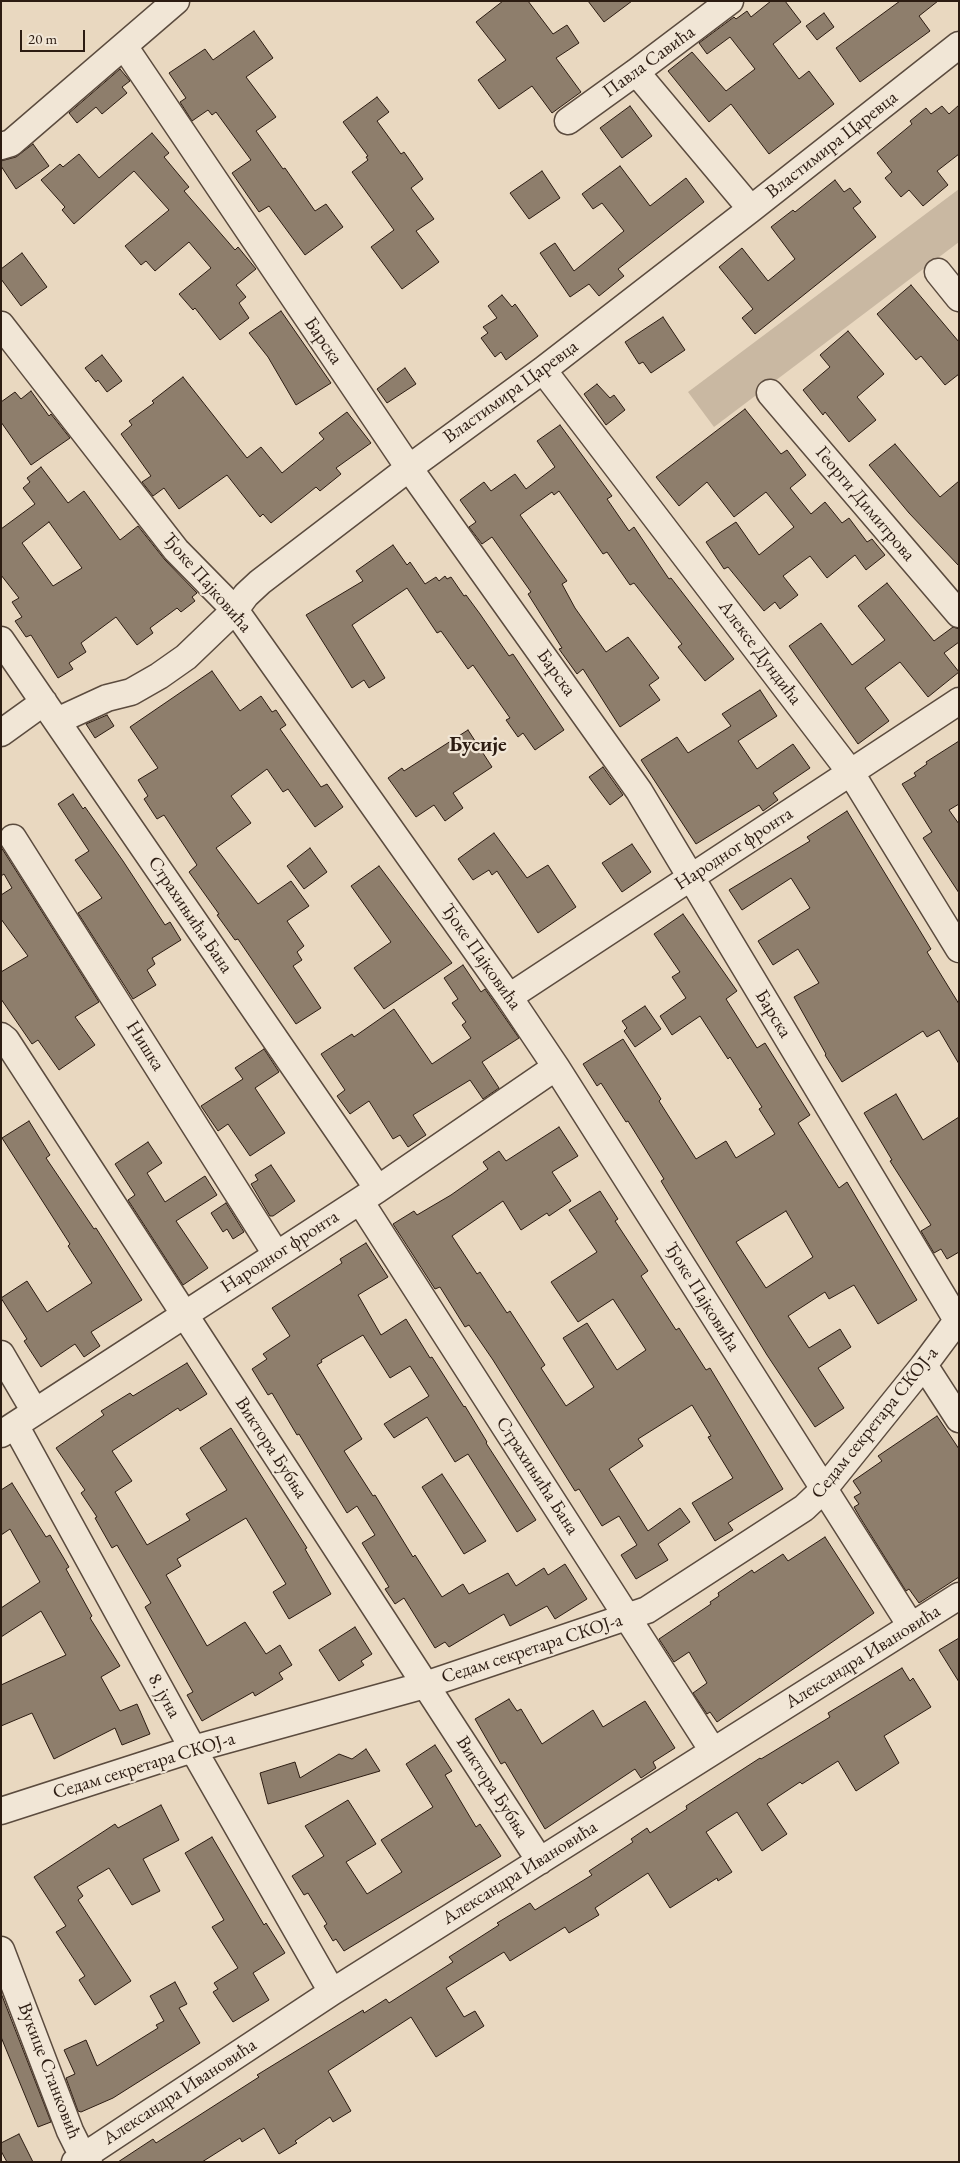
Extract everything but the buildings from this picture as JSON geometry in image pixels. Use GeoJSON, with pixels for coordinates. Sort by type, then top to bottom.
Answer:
{"type":"FeatureCollection","features":[{"type":"Feature","properties":{"kind":"street"},"geometry":{"type":"LineString","coordinates":[[1,146],[11,143],[176,1]]}},
{"type":"Feature","properties":{"kind":"street","name":"Павла Савића"},"geometry":{"type":"LineString","coordinates":[[568,121],[730,1]]}},
{"type":"Feature","properties":{"kind":"street","name":"Властимира Царевца"},"geometry":{"type":"LineString","coordinates":[[1,733],[50,711],[131,692],[159,676],[186,657],[236,610],[246,595],[260,582],[409,468],[543,370],[959,45]]}},
{"type":"Feature","properties":{"kind":"street","name":"Барска"},"geometry":{"type":"LineString","coordinates":[[124,46],[409,468],[640,791],[690,878],[958,1319]]}},
{"type":"Feature","properties":{"kind":"street"},"geometry":{"type":"LineString","coordinates":[[636,72],[751,209]]}},
{"type":"Feature","properties":{"kind":"street"},"geometry":{"type":"LineString","coordinates":[[938,272],[959,298]]}},
{"type":"Feature","properties":{"kind":"street","name":"Ђоке Пајковића"},"geometry":{"type":"LineString","coordinates":[[1,325],[176,550],[236,610],[509,997],[556,1067],[911,1626]]}},
{"type":"Feature","properties":{"kind":"street","name":"Алексе Дундића"},"geometry":{"type":"LineString","coordinates":[[543,370],[852,773],[959,948]]}},
{"type":"Feature","properties":{"kind":"street","name":"Георги Димитрова"},"geometry":{"type":"LineString","coordinates":[[770,393],[959,614]]}},
{"type":"Feature","properties":{"kind":"street","name":"Страхињића Бана"},"geometry":{"type":"LineString","coordinates":[[1,640],[50,711],[369,1195],[628,1618],[713,1751]]}},
{"type":"Feature","properties":{"kind":"street","name":"Народног фронта"},"geometry":{"type":"LineString","coordinates":[[509,997],[959,701]]}},
{"type":"Feature","properties":{"kind":"street","name":"Нишка"},"geometry":{"type":"LineString","coordinates":[[13,838],[276,1254]]}},
{"type":"Feature","properties":{"kind":"street","name":"Виктора Бубња"},"geometry":{"type":"LineString","coordinates":[[1,1036],[6,1040],[540,1861]]}},
{"type":"Feature","properties":{"kind":"street","name":"Народног фронта"},"geometry":{"type":"LineString","coordinates":[[17,1424],[183,1314],[369,1195],[556,1067]]}},
{"type":"Feature","properties":{"kind":"street","name":"Седам секретара СКОЈ-а"},"geometry":{"type":"LineString","coordinates":[[1,1811],[193,1749],[425,1685],[647,1610],[804,1508],[824,1489],[924,1365],[958,1319]]}},
{"type":"Feature","properties":{"kind":"street","name":"8. јуна"},"geometry":{"type":"LineString","coordinates":[[1,1354],[17,1424],[193,1749],[332,1992]]}},
{"type":"Feature","properties":{"kind":"street"},"geometry":{"type":"LineString","coordinates":[[924,1365],[959,1419]]}},
{"type":"Feature","properties":{"kind":"street","name":"Александра Ивановића"},"geometry":{"type":"LineString","coordinates":[[83,2160],[332,1992],[959,1596]]}},
{"type":"Feature","properties":{"kind":"street","name":"Вукице Станковић"},"geometry":{"type":"LineString","coordinates":[[1,1950],[70,2131],[83,2160]]}},
{"type":"Feature","properties":{"kind":"shaded area"},"geometry":{"type":"Polygon","coordinates":[[[959,189],[959,242],[714,427],[688,392],[959,189]]]}},
{"type":"Feature","properties":{"kind":"district","name":"Бусије"},"geometry":{"type":"Point","coordinates":[478,745]}}]}
